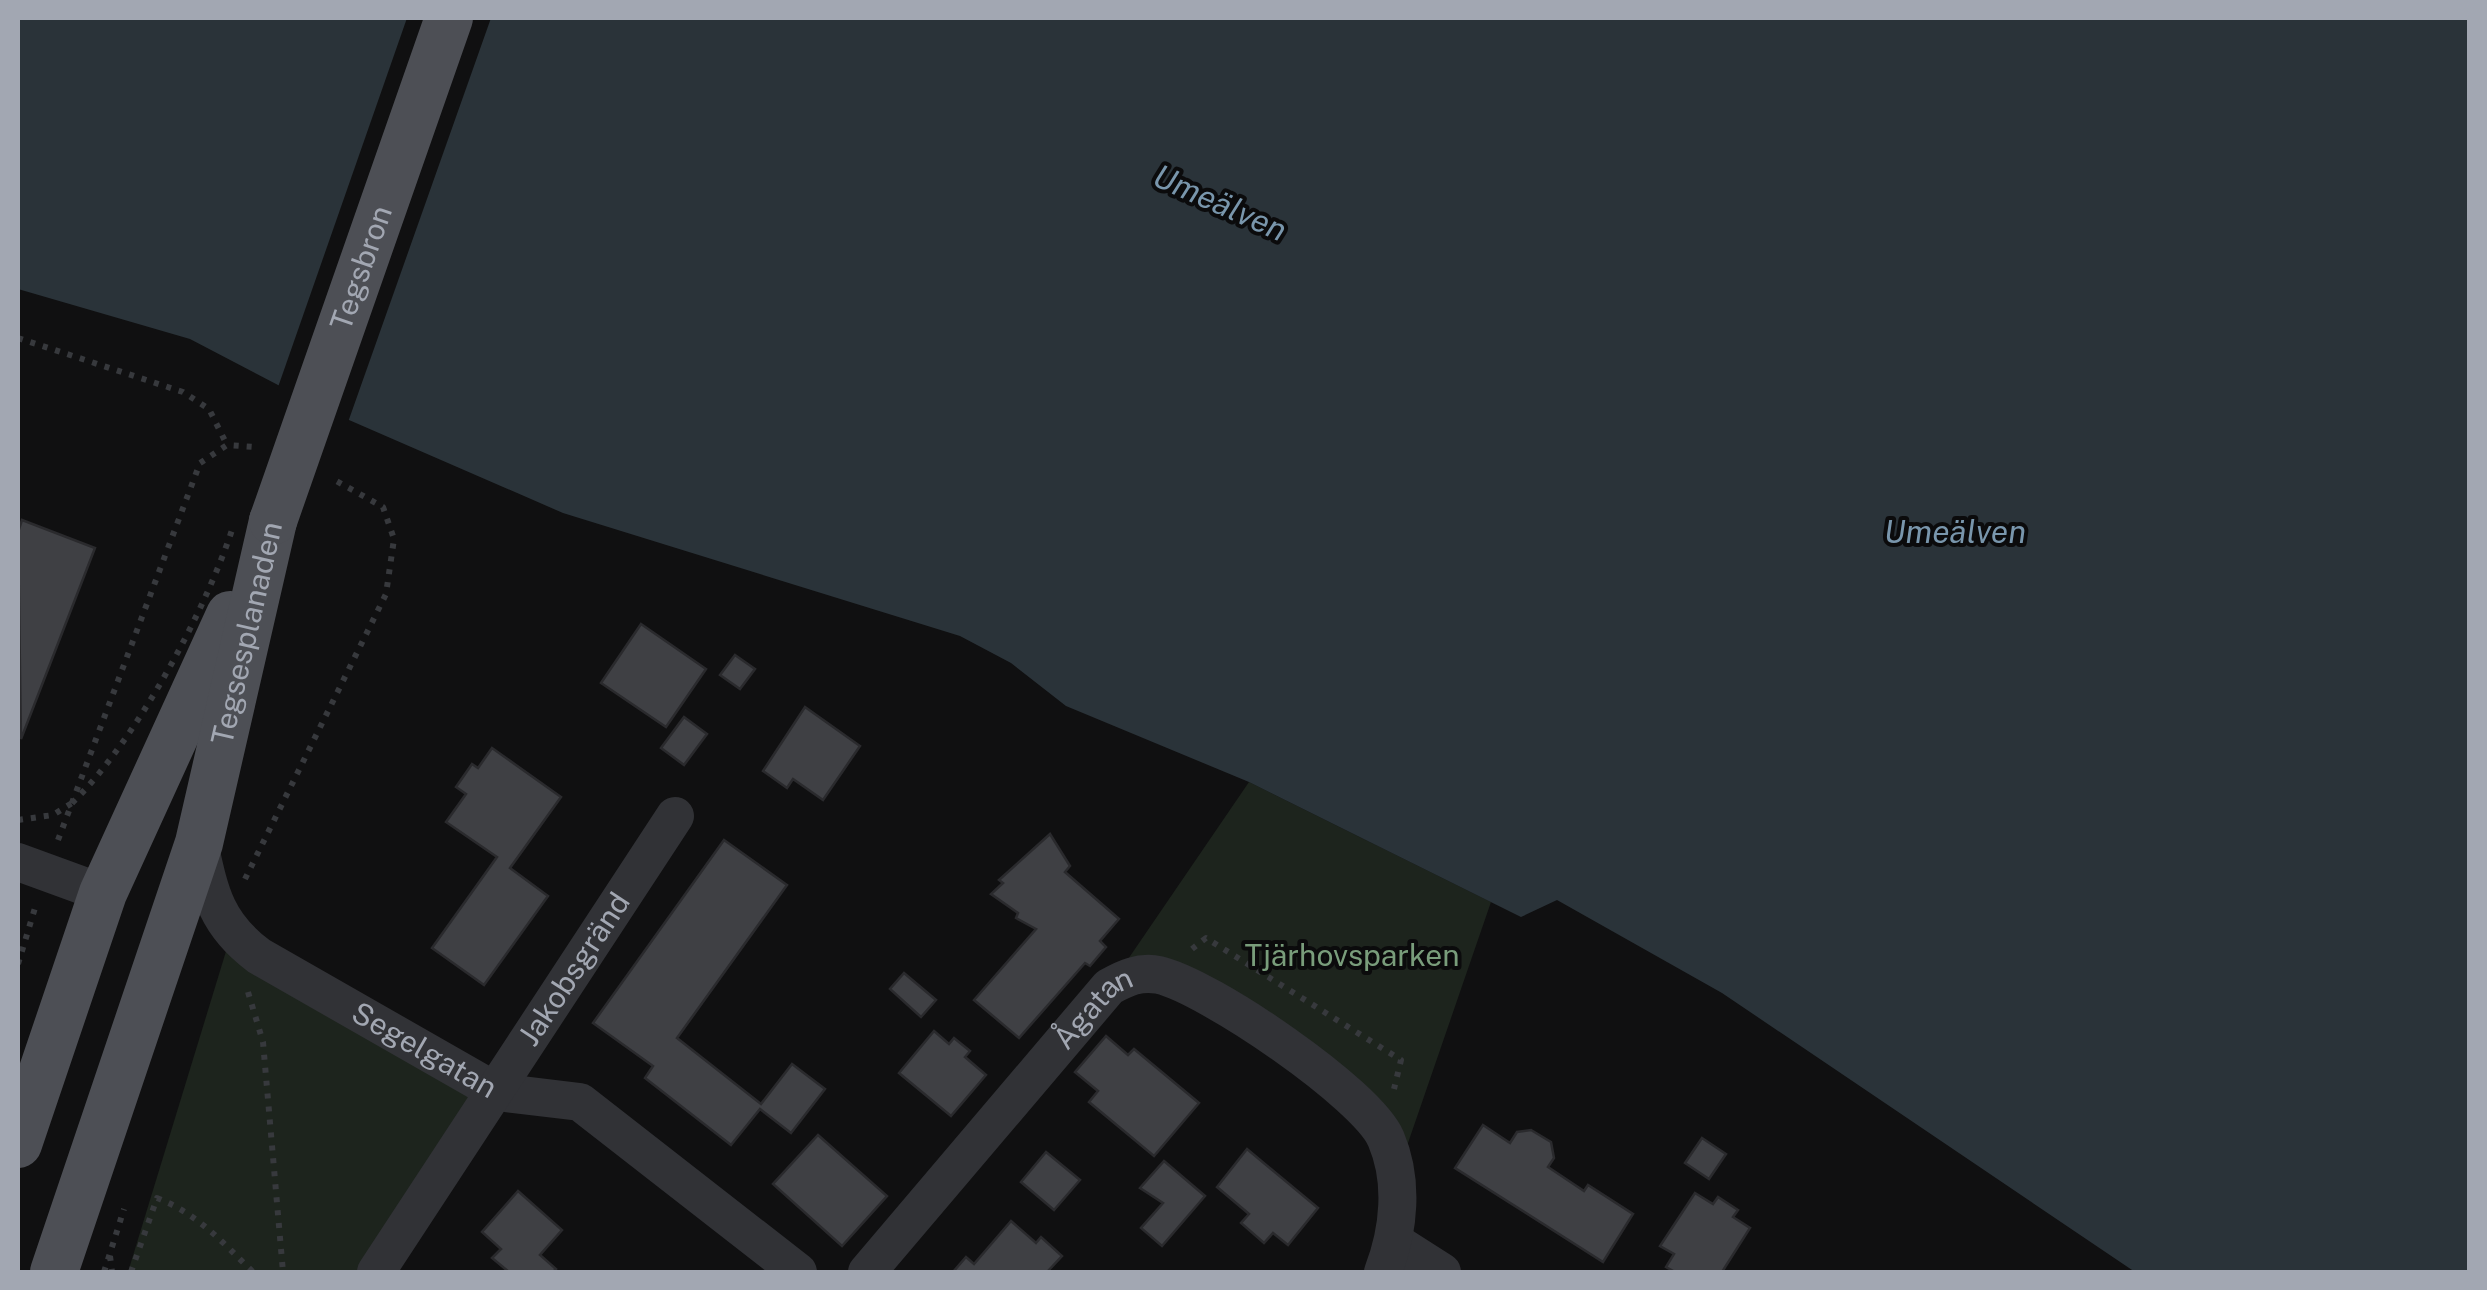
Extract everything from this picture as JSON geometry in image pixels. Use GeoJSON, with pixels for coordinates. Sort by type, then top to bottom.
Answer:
{"type":"FeatureCollection","features":[{"type":"Feature","properties":{"kind":"main road","name":"Tegsbron"},"geometry":{"type":"LineString","coordinates":[[273,521],[449,18]]}},
{"type":"Feature","properties":{"kind":"main road","name":"Tegsesplanaden"},"geometry":{"type":"LineString","coordinates":[[54,1272],[199,843],[273,521]]}},
{"type":"Feature","properties":{"kind":"main road","name":"Tegsesplanaden"},"geometry":{"type":"LineString","coordinates":[[18,1144],[103,893],[273,521]]}},
{"type":"Feature","properties":{"kind":"street","name":"Jakobsgränd"},"geometry":{"type":"LineString","coordinates":[[376,1272],[675,816]]}},
{"type":"Feature","properties":{"kind":"street"},"geometry":{"type":"LineString","coordinates":[[199,843],[207,880],[231,935]]}},
{"type":"Feature","properties":{"kind":"street"},"geometry":{"type":"LineString","coordinates":[[32,868],[103,893]]}},
{"type":"Feature","properties":{"kind":"street","name":"Segelgatan"},"geometry":{"type":"LineString","coordinates":[[231,935],[497,1092],[580,1102],[798,1272]]}},
{"type":"Feature","properties":{"kind":"street","name":"Ågatan"},"geometry":{"type":"LineString","coordinates":[[867,1272],[1109,988],[1129,975],[1160,975],[1266,1028],[1341,1089],[1384,1134],[1398,1172],[1389,1257]]}},
{"type":"Feature","properties":{"kind":"street"},"geometry":{"type":"LineString","coordinates":[[1389,1257],[1442,1272]]}},
{"type":"Feature","properties":{"kind":"path"},"geometry":{"type":"LineString","coordinates":[[18,338],[183,392],[208,409],[226,445]]}},
{"type":"Feature","properties":{"kind":"path"},"geometry":{"type":"LineString","coordinates":[[18,964],[32,868],[72,802],[200,464],[226,445],[264,448]]}},
{"type":"Feature","properties":{"kind":"path"},"geometry":{"type":"LineString","coordinates":[[283,1272],[264,1042],[231,935],[237,894],[386,594],[394,539],[383,507],[324,475]]}},
{"type":"Feature","properties":{"kind":"path"},"geometry":{"type":"LineString","coordinates":[[18,820],[53,815],[72,802]]}},
{"type":"Feature","properties":{"kind":"path"},"geometry":{"type":"LineString","coordinates":[[131,1272],[157,1198],[184,1208],[214,1232],[252,1272]]}},
{"type":"Feature","properties":{"kind":"path"},"geometry":{"type":"LineString","coordinates":[[110,1255],[112,1272]]}},
{"type":"Feature","properties":{"kind":"green space","name":"Tjärhovsparken"},"geometry":{"type":"Polygon","coordinates":[[[1249,782],[1491,902],[1398,1172],[1384,1134],[1160,975],[1109,987],[1249,782]]]}},
{"type":"Feature","properties":{"kind":"green space"},"geometry":{"type":"Polygon","coordinates":[[[231,935],[497,1092],[376,1272],[128,1272],[231,935]]]}},
{"type":"Feature","properties":{"kind":"water","name":"Umeälven"},"geometry":{"type":"Polygon","coordinates":[[[18,18],[2469,18],[2469,1272],[2135,1272],[1722,993],[1557,900],[1521,917],[1249,782],[1066,706],[1011,663],[960,636],[563,513],[326,410],[190,339],[18,289],[18,18]]]}},
{"type":"Feature","properties":{"kind":"pier"},"geometry":{"type":"Polygon","coordinates":[[[407,18],[491,18],[347,425],[277,390],[407,18]]]}},
{"type":"Feature","properties":{"kind":"building"},"geometry":{"type":"Polygon","coordinates":[[[22,520],[95,548],[21,739],[18,532],[22,520]]]}},
{"type":"Feature","properties":{"kind":"building"},"geometry":{"type":"Polygon","coordinates":[[[641,624],[706,669],[666,727],[601,683],[641,624]]]}},
{"type":"Feature","properties":{"kind":"building"},"geometry":{"type":"Polygon","coordinates":[[[735,655],[755,669],[740,689],[720,675],[735,655]]]}},
{"type":"Feature","properties":{"kind":"building"},"geometry":{"type":"Polygon","coordinates":[[[805,707],[860,746],[823,800],[793,779],[787,788],[763,771],[805,707]]]}},
{"type":"Feature","properties":{"kind":"building"},"geometry":{"type":"Polygon","coordinates":[[[684,717],[707,734],[684,765],[661,748],[684,717]]]}},
{"type":"Feature","properties":{"kind":"building"},"geometry":{"type":"Polygon","coordinates":[[[492,748],[561,797],[510,868],[548,896],[484,985],[432,948],[497,857],[446,822],[466,794],[456,787],[472,764],[478,768],[492,748]]]}},
{"type":"Feature","properties":{"kind":"building"},"geometry":{"type":"Polygon","coordinates":[[[1050,834],[1070,866],[1065,872],[1119,919],[1100,941],[1106,947],[1090,966],[1085,963],[1019,1038],[974,1000],[1036,929],[1016,918],[1018,913],[991,894],[1003,883],[999,880],[1050,834]]]}},
{"type":"Feature","properties":{"kind":"building"},"geometry":{"type":"Polygon","coordinates":[[[724,840],[787,885],[677,1038],[761,1104],[792,1064],[825,1089],[791,1133],[760,1109],[731,1145],[645,1078],[653,1066],[593,1023],[724,840]]]}},
{"type":"Feature","properties":{"kind":"building"},"geometry":{"type":"Polygon","coordinates":[[[904,973],[936,1000],[921,1017],[890,989],[904,973]]]}},
{"type":"Feature","properties":{"kind":"building"},"geometry":{"type":"Polygon","coordinates":[[[934,1031],[949,1044],[954,1038],[970,1051],[965,1057],[986,1075],[951,1116],[899,1073],[934,1031]]]}},
{"type":"Feature","properties":{"kind":"building"},"geometry":{"type":"Polygon","coordinates":[[[1106,1036],[1128,1055],[1134,1049],[1199,1103],[1154,1156],[1089,1102],[1098,1091],[1075,1072],[1106,1036]]]}},
{"type":"Feature","properties":{"kind":"building"},"geometry":{"type":"Polygon","coordinates":[[[1483,1125],[1510,1143],[1517,1132],[1531,1130],[1551,1142],[1554,1158],[1548,1167],[1584,1191],[1588,1185],[1633,1214],[1603,1262],[1455,1168],[1483,1125]]]}},
{"type":"Feature","properties":{"kind":"building"},"geometry":{"type":"Polygon","coordinates":[[[818,1135],[887,1196],[842,1246],[773,1184],[818,1135]]]}},
{"type":"Feature","properties":{"kind":"building"},"geometry":{"type":"Polygon","coordinates":[[[1702,1138],[1726,1154],[1709,1179],[1685,1163],[1702,1138]]]}},
{"type":"Feature","properties":{"kind":"building"},"geometry":{"type":"Polygon","coordinates":[[[1247,1149],[1318,1208],[1288,1245],[1273,1233],[1264,1243],[1241,1223],[1249,1214],[1217,1187],[1247,1149]]]}},
{"type":"Feature","properties":{"kind":"building"},"geometry":{"type":"Polygon","coordinates":[[[1046,1152],[1080,1180],[1054,1210],[1021,1182],[1046,1152]]]}},
{"type":"Feature","properties":{"kind":"building"},"geometry":{"type":"Polygon","coordinates":[[[1164,1161],[1205,1196],[1162,1246],[1141,1228],[1163,1203],[1140,1188],[1164,1161]]]}},
{"type":"Feature","properties":{"kind":"building"},"geometry":{"type":"Polygon","coordinates":[[[518,1191],[562,1230],[540,1255],[556,1269],[553,1272],[509,1272],[492,1258],[501,1249],[482,1232],[518,1191]]]}},
{"type":"Feature","properties":{"kind":"building"},"geometry":{"type":"Polygon","coordinates":[[[1695,1193],[1713,1204],[1718,1197],[1738,1210],[1733,1217],[1750,1228],[1722,1272],[1675,1272],[1666,1267],[1674,1254],[1660,1246],[1695,1193]]]}},
{"type":"Feature","properties":{"kind":"building"},"geometry":{"type":"Polygon","coordinates":[[[1011,1221],[1036,1243],[1041,1237],[1062,1256],[1047,1272],[953,1272],[966,1257],[974,1264],[1011,1221]]]}}]}
